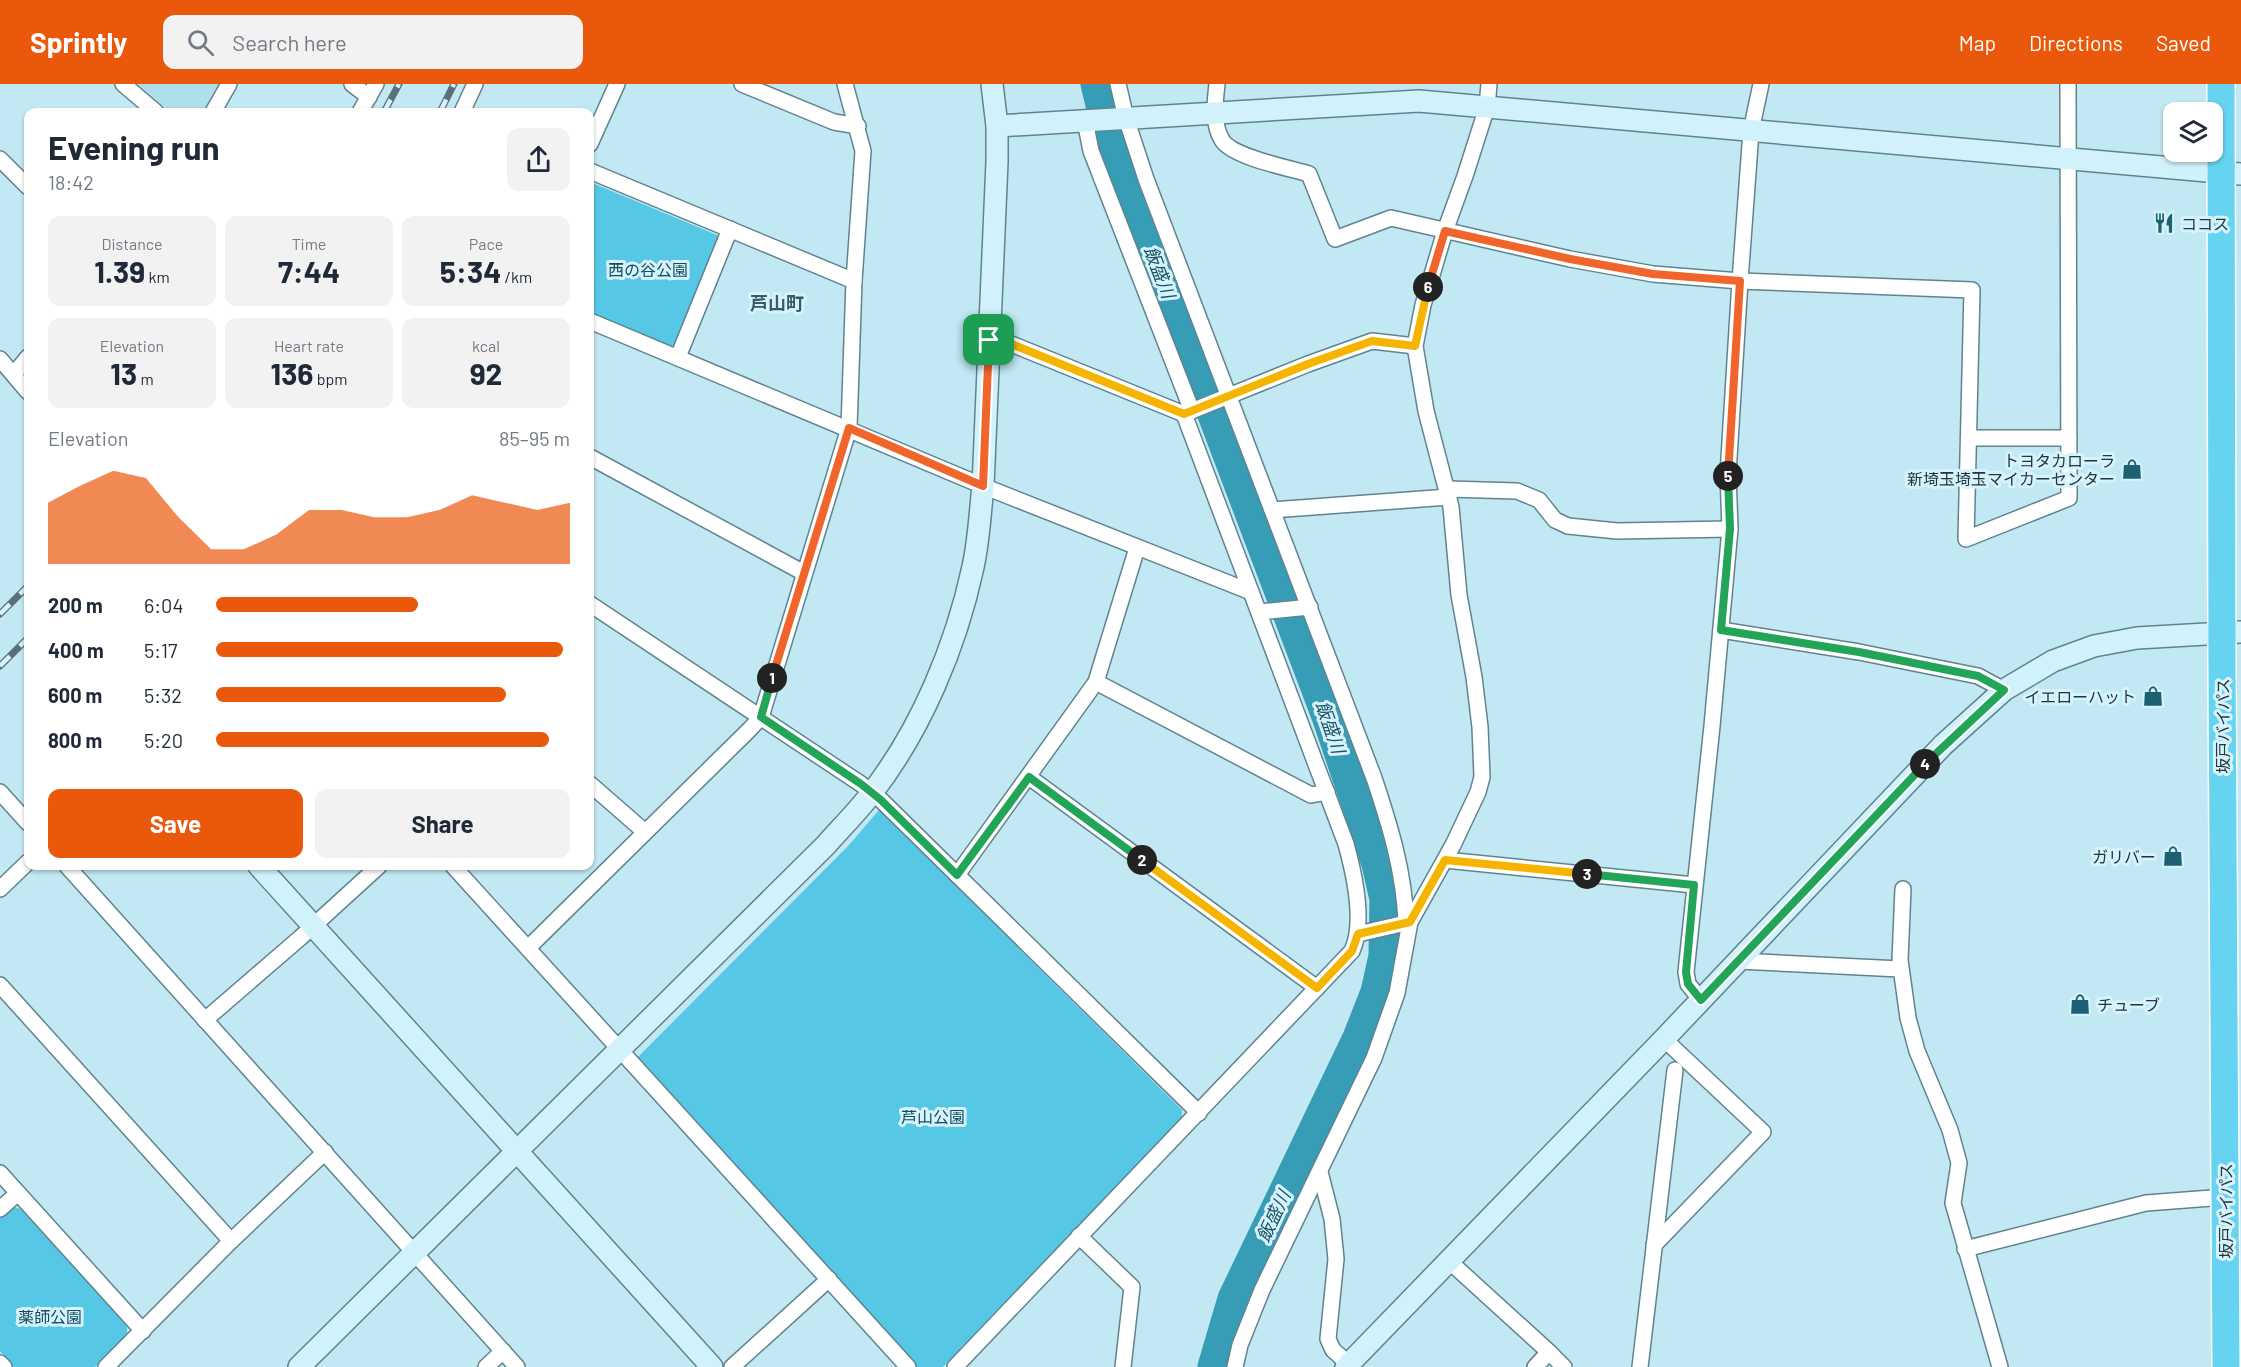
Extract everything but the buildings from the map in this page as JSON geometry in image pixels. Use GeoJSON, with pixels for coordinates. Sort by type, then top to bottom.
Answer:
{"type":"FeatureCollection","features":[{"type":"Feature","properties":{"kind":"highway","name":"坂戸バイパス"},"geometry":{"type":"LineString","coordinates":[[2221,84],[2231,174],[2231,632],[2225,1197],[2226,1367]]}},
{"type":"Feature","properties":{"kind":"street"},"geometry":{"type":"LineString","coordinates":[[123,84],[151,108]]}},
{"type":"Feature","properties":{"kind":"street"},"geometry":{"type":"LineString","coordinates":[[215,108],[229,84]]}},
{"type":"Feature","properties":{"kind":"street"},"geometry":{"type":"LineString","coordinates":[[352,84],[373,91],[362,108]]}},
{"type":"Feature","properties":{"kind":"street"},"geometry":{"type":"LineString","coordinates":[[464,108],[475,84]]}},
{"type":"Feature","properties":{"kind":"street"},"geometry":{"type":"LineString","coordinates":[[594,135],[617,84]]}},
{"type":"Feature","properties":{"kind":"street"},"geometry":{"type":"LineString","coordinates":[[742,84],[834,122],[858,126]]}},
{"type":"Feature","properties":{"kind":"street"},"geometry":{"type":"LineString","coordinates":[[528,948],[761,717],[849,428],[854,281],[863,151],[845,84]]}},
{"type":"Feature","properties":{"kind":"street"},"geometry":{"type":"LineString","coordinates":[[299,1367],[818,853],[872,793],[907,739],[940,674],[974,565],[983,486],[989,340],[997,126],[992,84]]}},
{"type":"Feature","properties":{"kind":"street"},"geometry":{"type":"LineString","coordinates":[[1118,84],[1123,118],[1226,397],[1272,510],[1387,817],[1403,883],[1406,922],[1397,993],[1386,1027],[1374,1058],[1262,1290],[1240,1345],[1235,1367]]}},
{"type":"Feature","properties":{"kind":"street"},"geometry":{"type":"LineString","coordinates":[[1217,84],[1215,112],[1223,142],[1234,151],[1309,174],[1335,239],[1391,218],[1570,259],[1653,274],[1740,281],[1972,290],[1966,539],[2069,498],[2070,159],[2068,84]]}},
{"type":"Feature","properties":{"kind":"street"},"geometry":{"type":"LineString","coordinates":[[1358,934],[1406,922],[1445,860],[1478,792],[1483,769],[1474,678],[1459,595],[1448,493],[1426,411],[1415,346],[1423,305],[1445,231],[1487,107],[1489,84]]}},
{"type":"Feature","properties":{"kind":"street"},"geometry":{"type":"LineString","coordinates":[[1701,1000],[1688,984],[1686,972],[1730,529],[1728,474],[1740,281],[1751,131],[1761,84]]}},
{"type":"Feature","properties":{"kind":"street"},"geometry":{"type":"LineString","coordinates":[[997,126],[1419,101],[2231,174]]}},
{"type":"Feature","properties":{"kind":"street"},"geometry":{"type":"LineString","coordinates":[[955,1367],[1352,951],[1358,934],[1356,883],[1346,844],[1266,612],[1251,592],[1190,412],[1091,151],[1087,121]]}},
{"type":"Feature","properties":{"kind":"street"},"geometry":{"type":"LineString","coordinates":[[0,159],[24,183]]}},
{"type":"Feature","properties":{"kind":"street"},"geometry":{"type":"LineString","coordinates":[[594,173],[854,281]]}},
{"type":"Feature","properties":{"kind":"street"},"geometry":{"type":"LineString","coordinates":[[678,357],[730,229]]}},
{"type":"Feature","properties":{"kind":"street"},"geometry":{"type":"LineString","coordinates":[[594,323],[983,486],[1251,592]]}},
{"type":"Feature","properties":{"kind":"street"},"geometry":{"type":"LineString","coordinates":[[989,340],[1009,343],[1190,412],[1372,341],[1415,346]]}},
{"type":"Feature","properties":{"kind":"street"},"geometry":{"type":"LineString","coordinates":[[0,359],[24,387]]}},
{"type":"Feature","properties":{"kind":"street"},"geometry":{"type":"LineString","coordinates":[[14,374],[24,362]]}},
{"type":"Feature","properties":{"kind":"street"},"geometry":{"type":"LineString","coordinates":[[1969,438],[2069,438]]}},
{"type":"Feature","properties":{"kind":"street"},"geometry":{"type":"LineString","coordinates":[[594,459],[804,573]]}},
{"type":"Feature","properties":{"kind":"street"},"geometry":{"type":"LineString","coordinates":[[1272,510],[1448,493],[1517,491],[1539,500],[1555,520],[1568,526],[1617,531],[1730,529]]}},
{"type":"Feature","properties":{"kind":"street"},"geometry":{"type":"LineString","coordinates":[[957,875],[1096,682],[1137,548]]}},
{"type":"Feature","properties":{"kind":"street"},"geometry":{"type":"LineString","coordinates":[[594,607],[872,793],[1199,1113]]}},
{"type":"Feature","properties":{"kind":"street"},"geometry":{"type":"LineString","coordinates":[[1266,612],[1307,608]]}},
{"type":"Feature","properties":{"kind":"street"},"geometry":{"type":"LineString","coordinates":[[1721,630],[1859,652],[1978,676],[2004,690]]}},
{"type":"Feature","properties":{"kind":"street"},"geometry":{"type":"LineString","coordinates":[[1320,1172],[1332,1219],[1336,1259],[1328,1339],[1333,1350],[1348,1366],[1664,1039],[1943,745],[2004,690],[2053,661],[2094,646],[2137,638],[2231,632]]}},
{"type":"Feature","properties":{"kind":"street"},"geometry":{"type":"LineString","coordinates":[[1096,682],[1311,795],[1327,792]]}},
{"type":"Feature","properties":{"kind":"street"},"geometry":{"type":"LineString","coordinates":[[1029,777],[1317,988]]}},
{"type":"Feature","properties":{"kind":"street"},"geometry":{"type":"LineString","coordinates":[[594,787],[645,832]]}},
{"type":"Feature","properties":{"kind":"street"},"geometry":{"type":"LineString","coordinates":[[0,792],[24,819]]}},
{"type":"Feature","properties":{"kind":"street"},"geometry":{"type":"LineString","coordinates":[[1445,860],[1694,885]]}},
{"type":"Feature","properties":{"kind":"street"},"geometry":{"type":"LineString","coordinates":[[0,889],[24,866]]}},
{"type":"Feature","properties":{"kind":"street"},"geometry":{"type":"LineString","coordinates":[[71,870],[517,1367]]}},
{"type":"Feature","properties":{"kind":"street"},"geometry":{"type":"LineString","coordinates":[[263,870],[712,1367]]}},
{"type":"Feature","properties":{"kind":"street"},"geometry":{"type":"LineString","coordinates":[[205,1020],[375,870]]}},
{"type":"Feature","properties":{"kind":"street"},"geometry":{"type":"LineString","coordinates":[[457,870],[621,1048],[908,1367]]}},
{"type":"Feature","properties":{"kind":"street"},"geometry":{"type":"LineString","coordinates":[[1903,889],[1900,916],[1900,969],[1908,1018],[1917,1051],[1950,1130],[1959,1163],[1953,1203],[2000,1367]]}},
{"type":"Feature","properties":{"kind":"street"},"geometry":{"type":"LineString","coordinates":[[1738,961],[1900,969]]}},
{"type":"Feature","properties":{"kind":"street"},"geometry":{"type":"LineString","coordinates":[[0,985],[231,1241]]}},
{"type":"Feature","properties":{"kind":"street"},"geometry":{"type":"LineString","coordinates":[[1654,1245],[1763,1132],[1664,1039]]}},
{"type":"Feature","properties":{"kind":"street"},"geometry":{"type":"LineString","coordinates":[[1640,1367],[1675,1070]]}},
{"type":"Feature","properties":{"kind":"street"},"geometry":{"type":"LineString","coordinates":[[106,1367],[231,1241],[325,1152]]}},
{"type":"Feature","properties":{"kind":"street"},"geometry":{"type":"LineString","coordinates":[[0,1173],[142,1331]]}},
{"type":"Feature","properties":{"kind":"street"},"geometry":{"type":"LineString","coordinates":[[0,1209],[18,1193]]}},
{"type":"Feature","properties":{"kind":"street"},"geometry":{"type":"LineString","coordinates":[[1965,1249],[2146,1203],[2225,1197]]}},
{"type":"Feature","properties":{"kind":"street"},"geometry":{"type":"LineString","coordinates":[[1079,1236],[1132,1287],[1123,1367]]}},
{"type":"Feature","properties":{"kind":"street"},"geometry":{"type":"LineString","coordinates":[[1449,1261],[1564,1367]]}},
{"type":"Feature","properties":{"kind":"street"},"geometry":{"type":"LineString","coordinates":[[732,1367],[829,1279]]}},
{"type":"Feature","properties":{"kind":"street"},"geometry":{"type":"LineString","coordinates":[[486,1367],[503,1351]]}},
{"type":"Feature","properties":{"kind":"street"},"geometry":{"type":"LineString","coordinates":[[1535,1367],[1549,1352]]}},
{"type":"Feature","properties":{"kind":"street"},"geometry":{"type":"LineString","coordinates":[[0,1363],[4,1367]]}},
{"type":"Feature","properties":{"kind":"shaded area"},"geometry":{"type":"Polygon","coordinates":[[[138,84],[220,84],[205,108],[166,108],[138,84]]]}},
{"type":"Feature","properties":{"kind":"green space","name":"西の谷公園"},"geometry":{"type":"Polygon","coordinates":[[[594,184],[717,235],[721,244],[680,341],[670,347],[594,315],[594,184]]]}},
{"type":"Feature","properties":{"kind":"green space","name":"芦山公園"},"geometry":{"type":"Polygon","coordinates":[[[879,810],[1182,1110],[1182,1117],[943,1367],[917,1367],[638,1057],[849,845],[879,810]]]}},
{"type":"Feature","properties":{"kind":"green space","name":"薬師公園"},"geometry":{"type":"Polygon","coordinates":[[[13,1207],[21,1209],[127,1326],[127,1337],[95,1367],[14,1367],[0,1351],[0,1218],[13,1207]]]}},
{"type":"Feature","properties":{"kind":"waterway","name":"飯盛川"},"geometry":{"type":"LineString","coordinates":[[1097,84],[1111,142],[1329,719],[1378,864],[1386,899],[1385,956],[1377,992],[1359,1038],[1234,1299],[1214,1367]]}},
{"type":"Feature","properties":{"kind":"railway"},"geometry":{"type":"LineString","coordinates":[[386,108],[399,84]]}},
{"type":"Feature","properties":{"kind":"railway"},"geometry":{"type":"LineString","coordinates":[[442,108],[454,84]]}},
{"type":"Feature","properties":{"kind":"railway"},"geometry":{"type":"LineString","coordinates":[[0,614],[24,590]]}},
{"type":"Feature","properties":{"kind":"railway"},"geometry":{"type":"LineString","coordinates":[[0,666],[24,642]]}},
{"type":"Feature","properties":{"kind":"place","name":"ココス"},"geometry":{"type":"Point","coordinates":[2164,223]}},
{"type":"Feature","properties":{"kind":"place","name":"トヨタカローラ 新埼玉埼玉マイカーセンター"},"geometry":{"type":"Point","coordinates":[2132,469]}},
{"type":"Feature","properties":{"kind":"place","name":"イエローハット"},"geometry":{"type":"Point","coordinates":[2153,696]}},
{"type":"Feature","properties":{"kind":"place","name":"ガリバー"},"geometry":{"type":"Point","coordinates":[2173,856]}},
{"type":"Feature","properties":{"kind":"place","name":"チューブ"},"geometry":{"type":"Point","coordinates":[2080,1004]}},
{"type":"Feature","properties":{"kind":"district","name":"芦山町"},"geometry":{"type":"Point","coordinates":[777,303]}},
{"type":"Feature","properties":{"kind":"route"},"geometry":{"type":"LineString","coordinates":[[1445,231],[1570,259],[1653,274],[1740,281],[1728,474],[1730,529],[1721,630],[1859,652],[1978,676],[2004,690],[1943,745],[1701,1000],[1688,984],[1686,972],[1694,885],[1445,860],[1410,922],[1358,934],[1352,951],[1317,988],[1029,777],[957,875],[881,800],[761,717],[849,428],[983,486],[989,340],[1009,343],[1184,414],[1372,341],[1415,346],[1423,305],[1445,231]]}}]}
